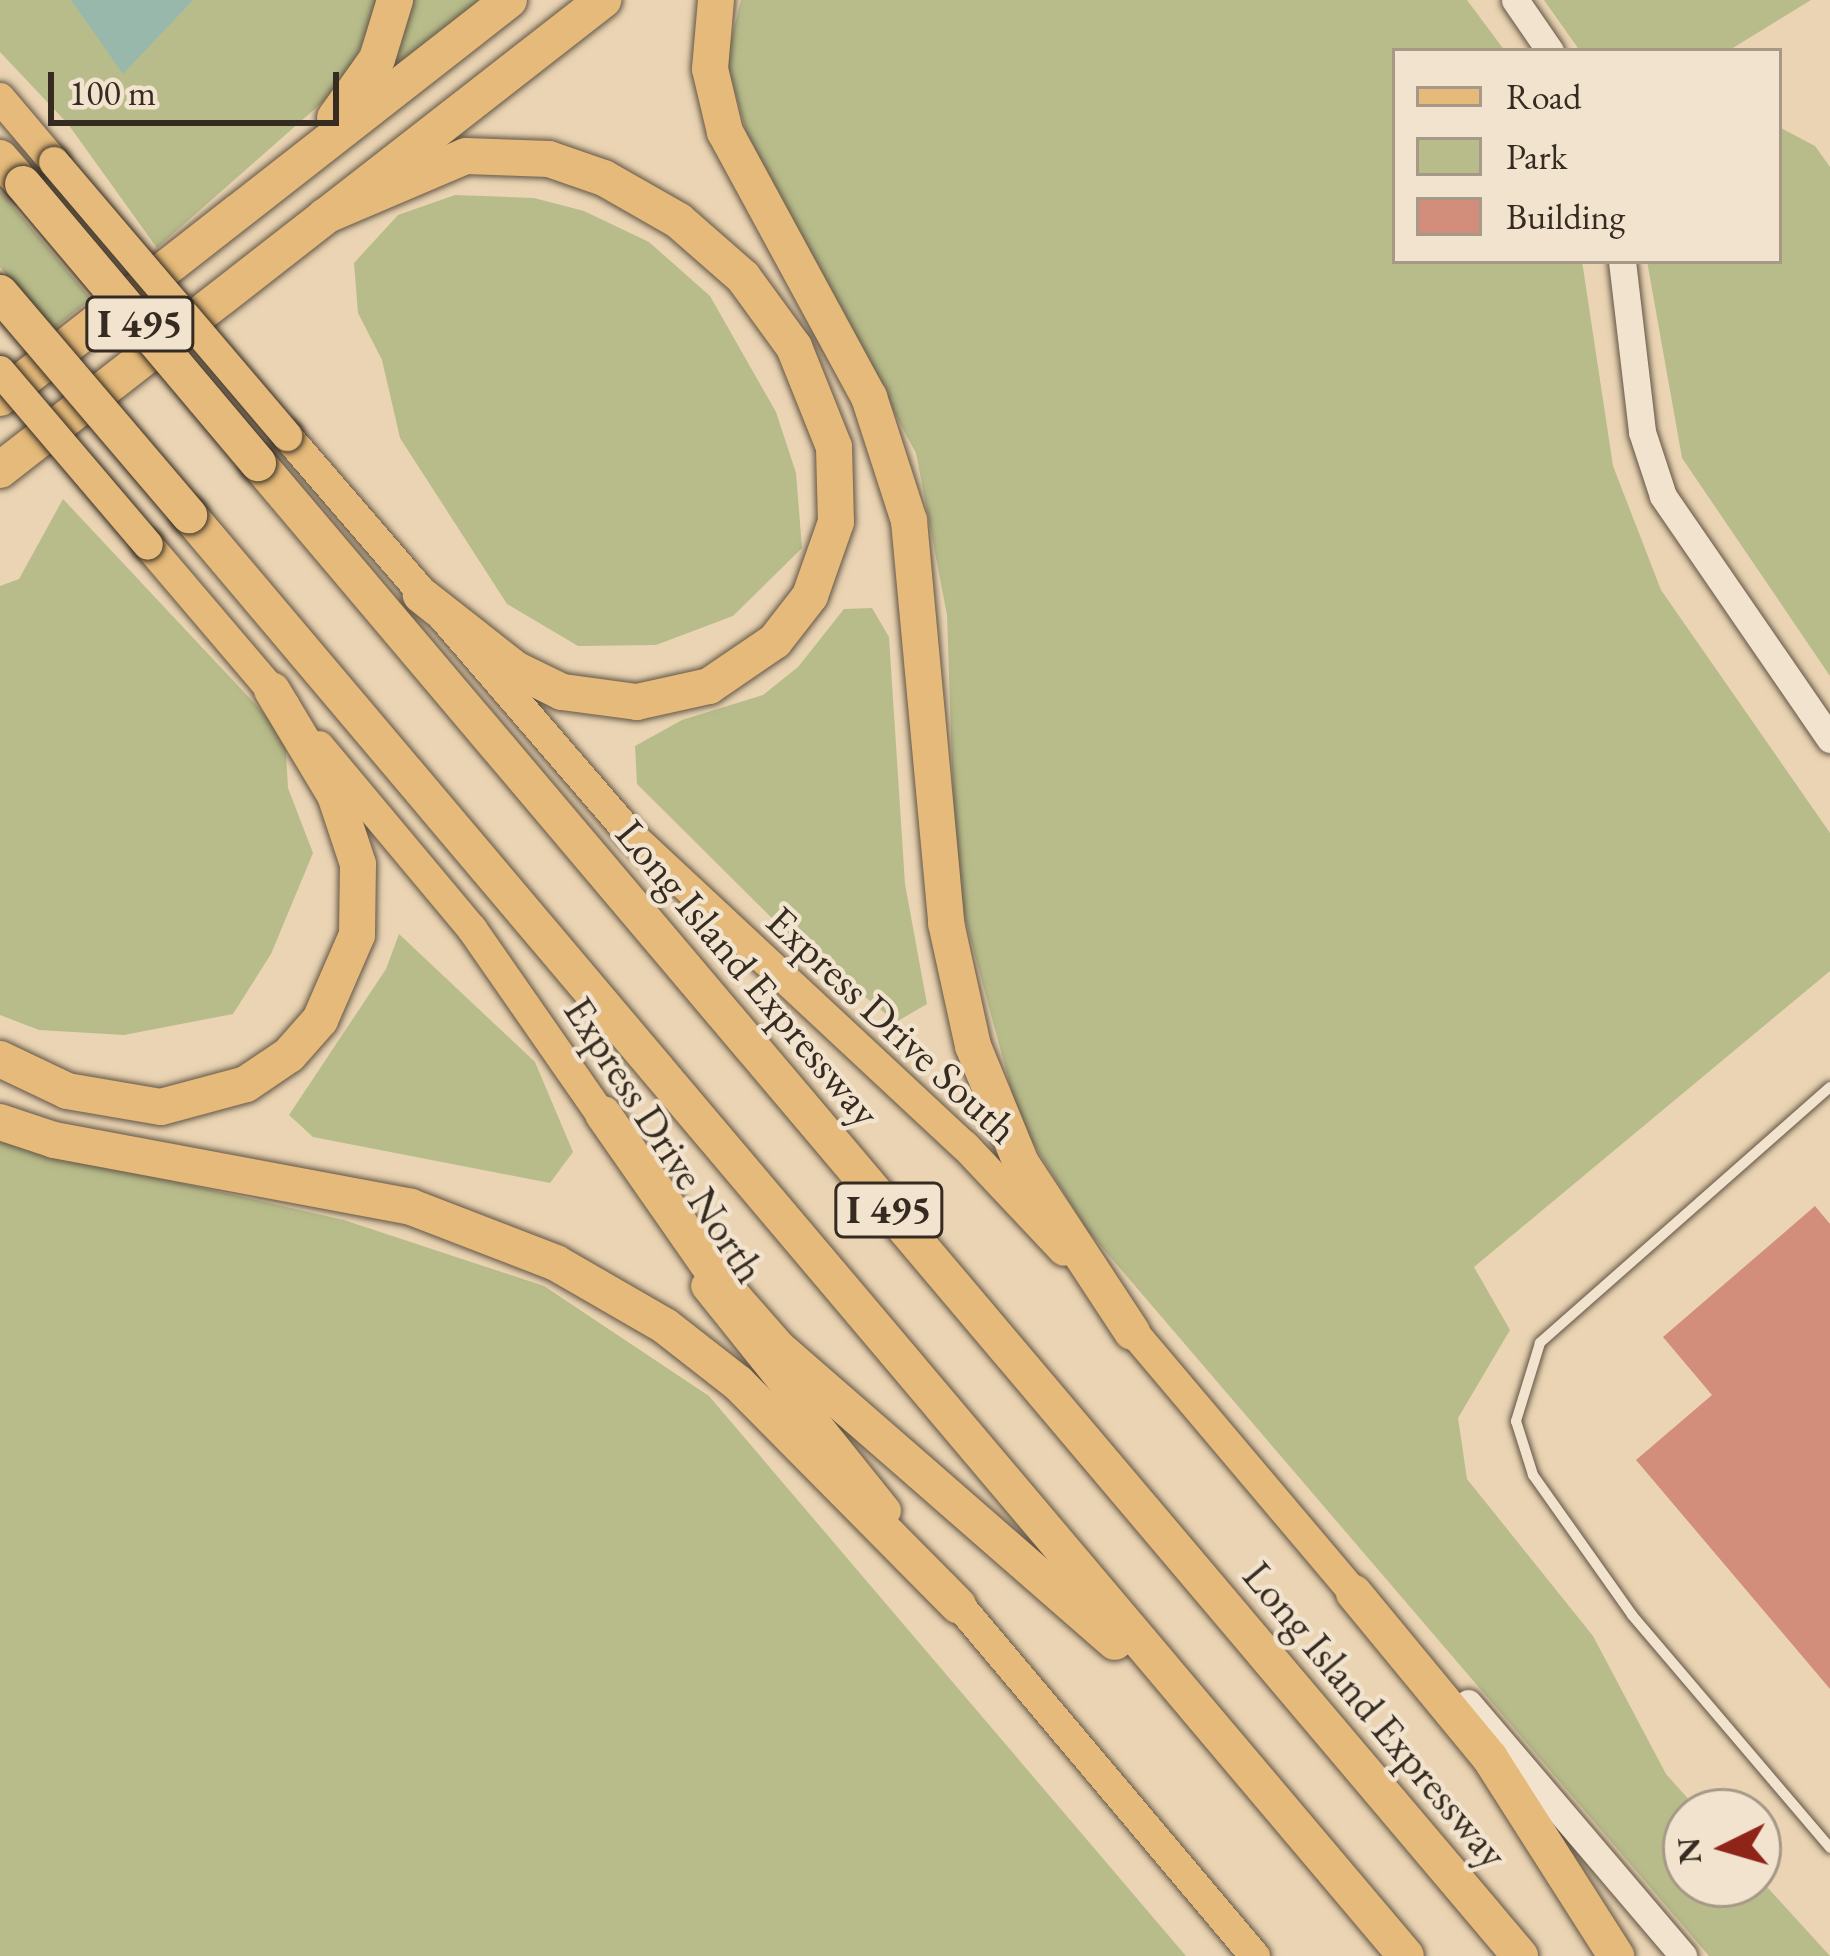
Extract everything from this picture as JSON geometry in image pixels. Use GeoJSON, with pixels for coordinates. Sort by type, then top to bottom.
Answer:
{"type":"FeatureCollection","features":[{"type":"Feature","properties":{"kind":"highway"},"geometry":{"type":"LineString","coordinates":[[284,176],[366,79],[394,0]]}},
{"type":"Feature","properties":{"kind":"highway"},"geometry":{"type":"LineString","coordinates":[[0,398],[509,0]]}},
{"type":"Feature","properties":{"kind":"highway"},"geometry":{"type":"LineString","coordinates":[[0,470],[603,0]]}},
{"type":"Feature","properties":{"kind":"highway"},"geometry":{"type":"LineString","coordinates":[[716,0],[710,69],[725,132],[869,397],[909,521],[946,923],[973,1046],[1021,1163],[1132,1332]]}},
{"type":"Feature","properties":{"kind":"highway"},"geometry":{"type":"LineString","coordinates":[[325,216],[466,156],[550,159],[604,178],[679,221],[752,287],[808,374],[834,447],[836,522],[811,596],[776,641],[709,686],[637,702],[562,692],[514,669],[421,595]]}},
{"type":"Feature","properties":{"kind":"highway","name":"Long Island Expressway"},"geometry":{"type":"LineString","coordinates":[[11,171],[1520,1956]]}},
{"type":"Feature","properties":{"kind":"highway","name":"I 495"},"geometry":{"type":"LineString","coordinates":[[0,293],[1406,1956]]}},
{"type":"Feature","properties":{"kind":"highway"},"geometry":{"type":"LineString","coordinates":[[0,1060],[67,1091],[160,1106],[246,1084],[289,1055],[320,1020],[357,935],[358,864],[334,795],[272,690]]}},
{"type":"Feature","properties":{"kind":"highway"},"geometry":{"type":"LineString","coordinates":[[603,1114],[721,1283],[778,1348],[1228,1745]]}},
{"type":"Feature","properties":{"kind":"highway"},"geometry":{"type":"LineString","coordinates":[[0,1122],[54,1140],[411,1208],[556,1263],[665,1326],[738,1383],[958,1605]]}},
{"type":"Feature","properties":{"kind":"highway"},"geometry":{"type":"LineString","coordinates":[[1354,1593],[1490,1758],[1616,1956]]}},
{"type":"Feature","properties":{"kind":"main road","name":"Express Drive South"},"geometry":{"type":"LineString","coordinates":[[0,98],[632,836],[965,1146],[1132,1332],[1354,1593]]}},
{"type":"Feature","properties":{"kind":"main road","name":"Express Drive North"},"geometry":{"type":"LineString","coordinates":[[0,370],[472,929],[603,1114],[715,1301],[958,1605],[1255,1956]]}},
{"type":"Feature","properties":{"kind":"street"},"geometry":{"type":"LineString","coordinates":[[1515,0],[1548,48]]}},
{"type":"Feature","properties":{"kind":"street"},"geometry":{"type":"LineString","coordinates":[[1622,264],[1642,432],[1663,496],[1830,739]]}},
{"type":"Feature","properties":{"kind":"street","name":"Express Drive South"},"geometry":{"type":"LineString","coordinates":[[1354,1593],[1428,1657],[1683,1956]]}},
{"type":"Feature","properties":{"kind":"lane"},"geometry":{"type":"LineString","coordinates":[[1830,1088],[1540,1343],[1516,1421],[1533,1475],[1632,1615],[1830,1848]]}},
{"type":"Feature","properties":{"kind":"green space"},"geometry":{"type":"Polygon","coordinates":[[[0,0],[377,0],[377,14],[342,85],[157,248],[68,124],[0,52],[0,0]]]}},
{"type":"Feature","properties":{"kind":"green space"},"geometry":{"type":"Polygon","coordinates":[[[407,0],[480,0],[387,75],[407,0]]]}},
{"type":"Feature","properties":{"kind":"green space"},"geometry":{"type":"Polygon","coordinates":[[[741,0],[1467,0],[1503,48],[1392,48],[1392,264],[1582,264],[1613,466],[1661,590],[1830,833],[1830,971],[1474,1267],[1510,1330],[1458,1418],[1467,1479],[1593,1636],[1666,1774],[1679,1788],[1662,1788],[1662,1901],[1088,1231],[1020,1122],[956,885],[947,615],[916,453],[750,145],[726,60],[741,0]]]}},
{"type":"Feature","properties":{"kind":"green space"},"geometry":{"type":"Polygon","coordinates":[[[1544,0],[1811,0],[1733,48],[1578,48],[1544,0]]]}},
{"type":"Feature","properties":{"kind":"green space"},"geometry":{"type":"Polygon","coordinates":[[[1782,129],[1815,146],[1830,167],[1830,676],[1682,458],[1648,264],[1782,264],[1782,129]]]}},
{"type":"Feature","properties":{"kind":"green space"},"geometry":{"type":"Polygon","coordinates":[[[0,191],[91,299],[52,330],[0,267],[0,191]]]}},
{"type":"Feature","properties":{"kind":"green space"},"geometry":{"type":"Polygon","coordinates":[[[455,195],[534,198],[584,211],[649,242],[710,296],[776,412],[796,473],[802,548],[733,616],[656,645],[578,646],[507,604],[400,438],[382,360],[358,313],[354,263],[398,215],[455,195]]]}},
{"type":"Feature","properties":{"kind":"green space"},"geometry":{"type":"Polygon","coordinates":[[[63,499],[285,736],[288,788],[313,853],[271,954],[233,1014],[124,1035],[39,1030],[0,1015],[0,586],[19,579],[63,499]]]}},
{"type":"Feature","properties":{"kind":"green space"},"geometry":{"type":"Polygon","coordinates":[[[872,608],[889,637],[905,884],[927,1004],[896,1022],[791,937],[637,784],[635,746],[682,720],[763,695],[798,667],[844,609],[872,608]]]}},
{"type":"Feature","properties":{"kind":"green space"},"geometry":{"type":"Polygon","coordinates":[[[399,934],[535,1062],[573,1152],[550,1183],[313,1137],[289,1115],[386,969],[399,934]]]}},
{"type":"Feature","properties":{"kind":"green space"},"geometry":{"type":"Polygon","coordinates":[[[0,1142],[344,1220],[544,1286],[709,1396],[1186,1956],[0,1956],[0,1142]]]}},
{"type":"Feature","properties":{"kind":"green space"},"geometry":{"type":"Polygon","coordinates":[[[1782,1903],[1830,1956],[1709,1956],[1668,1908],[1782,1908],[1782,1903]]]}},
{"type":"Feature","properties":{"kind":"shaded area"},"geometry":{"type":"Polygon","coordinates":[[[71,0],[193,0],[123,74],[71,0]]]}},
{"type":"Feature","properties":{"kind":"building"},"geometry":{"type":"Polygon","coordinates":[[[1815,1206],[1830,1224],[1830,1689],[1636,1460],[1712,1395],[1663,1337],[1815,1206]]]}}]}
